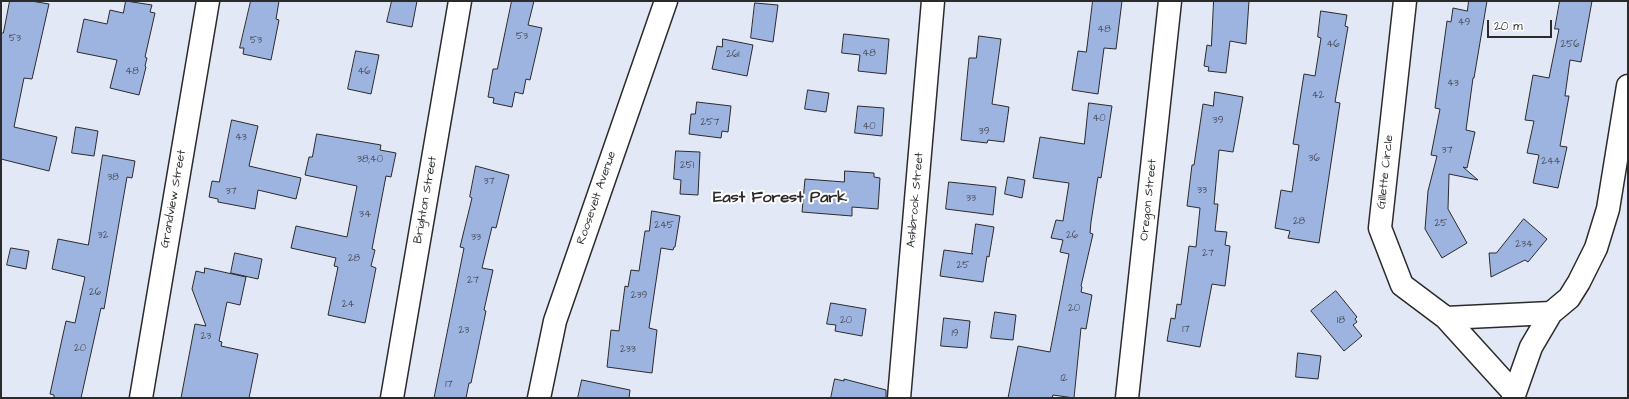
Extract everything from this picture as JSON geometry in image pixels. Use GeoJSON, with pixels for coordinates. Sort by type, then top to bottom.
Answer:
{"type":"FeatureCollection","features":[{"type":"Feature","properties":{"kind":"street","name":"Grandview Street"},"geometry":{"type":"LineString","coordinates":[[141,398],[208,1]]}},
{"type":"Feature","properties":{"kind":"street","name":"Brighton Street"},"geometry":{"type":"LineString","coordinates":[[392,398],[460,1]]}},
{"type":"Feature","properties":{"kind":"street","name":"Roosevelt Avenue"},"geometry":{"type":"LineString","coordinates":[[539,398],[555,321],[666,1]]}},
{"type":"Feature","properties":{"kind":"street","name":"Ashbrook Street"},"geometry":{"type":"LineString","coordinates":[[899,398],[933,1]]}},
{"type":"Feature","properties":{"kind":"street","name":"Oregon Street"},"geometry":{"type":"LineString","coordinates":[[1127,398],[1170,1]]}},
{"type":"Feature","properties":{"kind":"street","name":"Gillette Circle"},"geometry":{"type":"LineString","coordinates":[[1405,1],[1380,228],[1402,285],[1446,318],[1468,344],[1494,369],[1513,395]]}},
{"type":"Feature","properties":{"kind":"street"},"geometry":{"type":"LineString","coordinates":[[1513,395],[1531,347],[1551,313],[1569,298],[1588,266],[1596,248],[1608,209],[1628,86]]}},
{"type":"Feature","properties":{"kind":"street"},"geometry":{"type":"LineString","coordinates":[[1446,318],[1551,313]]}},
{"type":"Feature","properties":{"kind":"building"},"geometry":{"type":"Polygon","coordinates":[[[10,1],[31,1],[49,4],[32,79],[24,78],[14,127],[57,137],[49,171],[1,159],[1,33],[3,33],[10,1]]]}},
{"type":"Feature","properties":{"kind":"building"},"geometry":{"type":"Polygon","coordinates":[[[126,1],[152,5],[150,12],[155,13],[145,57],[147,58],[146,67],[139,95],[110,88],[117,60],[77,52],[84,19],[107,24],[110,10],[123,13],[126,1]]]}},
{"type":"Feature","properties":{"kind":"building"},"geometry":{"type":"Polygon","coordinates":[[[251,1],[279,1],[276,19],[279,20],[271,60],[243,54],[244,48],[240,48],[251,1]]]}},
{"type":"Feature","properties":{"kind":"building"},"geometry":{"type":"Polygon","coordinates":[[[392,1],[417,1],[412,27],[387,22],[392,1]]]}},
{"type":"Feature","properties":{"kind":"building"},"geometry":{"type":"Polygon","coordinates":[[[512,1],[534,1],[528,25],[542,28],[530,80],[526,79],[523,94],[515,92],[512,107],[493,103],[494,98],[488,97],[493,69],[497,69],[512,1]]]}},
{"type":"Feature","properties":{"kind":"building"},"geometry":{"type":"Polygon","coordinates":[[[1093,1],[1122,1],[1116,49],[1104,48],[1098,94],[1072,90],[1078,51],[1086,52],[1093,1]]]}},
{"type":"Feature","properties":{"kind":"building"},"geometry":{"type":"Polygon","coordinates":[[[1214,1],[1249,1],[1246,44],[1230,41],[1226,73],[1208,71],[1209,67],[1204,66],[1207,45],[1211,46],[1214,1]]]}},
{"type":"Feature","properties":{"kind":"building"},"geometry":{"type":"Polygon","coordinates":[[[1469,1],[1487,1],[1473,78],[1466,130],[1475,132],[1467,168],[1463,167],[1478,180],[1449,174],[1448,209],[1467,243],[1442,258],[1425,229],[1428,191],[1437,156],[1431,155],[1440,109],[1435,108],[1447,21],[1451,22],[1453,8],[1467,11],[1469,1]]]}},
{"type":"Feature","properties":{"kind":"building"},"geometry":{"type":"Polygon","coordinates":[[[1560,1],[1592,1],[1581,62],[1570,60],[1565,96],[1569,96],[1560,146],[1567,147],[1558,188],[1533,183],[1539,155],[1527,153],[1534,121],[1525,120],[1533,75],[1549,78],[1559,29],[1555,29],[1560,1]]]}},
{"type":"Feature","properties":{"kind":"building"},"geometry":{"type":"Polygon","coordinates":[[[755,3],[778,5],[773,42],[751,38],[755,3]]]}},
{"type":"Feature","properties":{"kind":"building"},"geometry":{"type":"Polygon","coordinates":[[[1321,11],[1347,15],[1345,26],[1348,27],[1335,102],[1340,103],[1319,243],[1288,238],[1290,231],[1275,228],[1281,190],[1292,192],[1299,145],[1293,144],[1304,74],[1315,76],[1321,38],[1318,37],[1321,11]]]}},
{"type":"Feature","properties":{"kind":"building"},"geometry":{"type":"Polygon","coordinates":[[[844,34],[889,39],[886,74],[858,71],[860,55],[842,53],[844,34]]]}},
{"type":"Feature","properties":{"kind":"building"},"geometry":{"type":"Polygon","coordinates":[[[979,36],[1001,39],[992,104],[1009,107],[1004,142],[988,140],[987,143],[961,140],[969,58],[976,58],[979,36]]]}},
{"type":"Feature","properties":{"kind":"building"},"geometry":{"type":"Polygon","coordinates":[[[723,39],[753,45],[747,76],[712,69],[717,46],[722,47],[723,39]]]}},
{"type":"Feature","properties":{"kind":"building"},"geometry":{"type":"Polygon","coordinates":[[[356,51],[379,55],[371,94],[348,89],[356,51]]]}},
{"type":"Feature","properties":{"kind":"building"},"geometry":{"type":"Polygon","coordinates":[[[808,90],[829,93],[826,112],[805,109],[808,90]]]}},
{"type":"Feature","properties":{"kind":"building"},"geometry":{"type":"Polygon","coordinates":[[[1215,92],[1243,97],[1233,152],[1219,150],[1214,204],[1218,204],[1215,231],[1227,232],[1225,245],[1230,246],[1225,286],[1212,284],[1200,347],[1167,341],[1171,318],[1175,319],[1177,304],[1181,305],[1189,246],[1196,247],[1200,208],[1187,206],[1192,165],[1194,165],[1203,104],[1213,106],[1215,92]]]}},
{"type":"Feature","properties":{"kind":"building"},"geometry":{"type":"Polygon","coordinates":[[[697,102],[731,106],[728,132],[722,131],[721,138],[689,134],[691,114],[695,114],[697,102]]]}},
{"type":"Feature","properties":{"kind":"building"},"geometry":{"type":"Polygon","coordinates":[[[1089,103],[1112,106],[1101,178],[1098,177],[1091,222],[1090,233],[1093,234],[1081,286],[1081,292],[1092,295],[1086,329],[1081,328],[1074,398],[1053,395],[1052,398],[1008,398],[1018,346],[1050,352],[1069,254],[1060,252],[1063,240],[1051,238],[1056,220],[1063,221],[1069,183],[1033,178],[1040,137],[1084,144],[1089,103]]]}},
{"type":"Feature","properties":{"kind":"building"},"geometry":{"type":"Polygon","coordinates":[[[858,106],[884,108],[882,136],[855,133],[858,106]]]}},
{"type":"Feature","properties":{"kind":"building"},"geometry":{"type":"Polygon","coordinates":[[[232,120],[258,126],[249,166],[301,178],[296,199],[258,190],[255,209],[218,202],[218,199],[209,197],[212,181],[219,182],[232,120]]]}},
{"type":"Feature","properties":{"kind":"building"},"geometry":{"type":"Polygon","coordinates":[[[76,127],[98,131],[94,156],[72,153],[76,127]]]}},
{"type":"Feature","properties":{"kind":"building"},"geometry":{"type":"Polygon","coordinates":[[[317,134],[381,145],[380,150],[396,153],[391,177],[386,176],[372,249],[375,250],[371,266],[376,268],[365,323],[328,315],[338,267],[334,266],[336,258],[291,248],[296,226],[347,237],[357,186],[305,175],[309,157],[312,157],[317,134]]]}},
{"type":"Feature","properties":{"kind":"building"},"geometry":{"type":"Polygon","coordinates":[[[676,151],[700,152],[698,195],[680,194],[681,180],[674,179],[676,151]]]}},
{"type":"Feature","properties":{"kind":"building"},"geometry":{"type":"Polygon","coordinates":[[[103,155],[135,161],[132,178],[127,177],[104,309],[101,308],[81,398],[54,398],[54,395],[50,394],[66,321],[75,323],[85,277],[52,269],[58,239],[88,245],[103,155]]]}},
{"type":"Feature","properties":{"kind":"building"},"geometry":{"type":"Polygon","coordinates":[[[476,166],[509,175],[496,228],[492,227],[482,268],[493,270],[484,310],[486,311],[471,383],[469,383],[466,398],[434,398],[464,248],[460,247],[472,198],[470,197],[476,166]]]}},
{"type":"Feature","properties":{"kind":"building"},"geometry":{"type":"Polygon","coordinates":[[[845,171],[874,173],[874,177],[880,178],[878,209],[852,207],[852,216],[802,212],[805,179],[844,182],[845,171]]]}},
{"type":"Feature","properties":{"kind":"building"},"geometry":{"type":"Polygon","coordinates":[[[1008,177],[1025,180],[1022,198],[1005,194],[1008,177]]]}},
{"type":"Feature","properties":{"kind":"building"},"geometry":{"type":"Polygon","coordinates":[[[949,182],[996,187],[993,215],[946,209],[949,182]]]}},
{"type":"Feature","properties":{"kind":"building"},"geometry":{"type":"Polygon","coordinates":[[[652,211],[680,216],[675,247],[673,250],[661,248],[649,328],[657,330],[652,373],[607,367],[611,330],[619,331],[625,286],[628,287],[631,270],[639,271],[645,231],[649,231],[652,211]]]}},
{"type":"Feature","properties":{"kind":"building"},"geometry":{"type":"Polygon","coordinates":[[[1524,219],[1547,239],[1528,262],[1525,260],[1491,277],[1489,253],[1496,253],[1524,219]]]}},
{"type":"Feature","properties":{"kind":"building"},"geometry":{"type":"Polygon","coordinates":[[[976,224],[994,227],[983,282],[940,276],[944,250],[973,254],[976,224]]]}},
{"type":"Feature","properties":{"kind":"building"},"geometry":{"type":"Polygon","coordinates":[[[11,248],[29,251],[26,269],[7,265],[11,248]]]}},
{"type":"Feature","properties":{"kind":"building"},"geometry":{"type":"Polygon","coordinates":[[[235,253],[262,259],[258,279],[231,273],[235,253]]]}},
{"type":"Feature","properties":{"kind":"building"},"geometry":{"type":"Polygon","coordinates":[[[205,268],[246,277],[240,305],[227,302],[219,341],[222,342],[221,346],[258,354],[249,398],[181,398],[195,324],[206,326],[192,289],[196,271],[204,273],[205,268]]]}},
{"type":"Feature","properties":{"kind":"building"},"geometry":{"type":"Polygon","coordinates":[[[1336,291],[1357,317],[1355,319],[1357,322],[1353,325],[1362,336],[1344,351],[1311,311],[1336,291]]]}},
{"type":"Feature","properties":{"kind":"building"},"geometry":{"type":"Polygon","coordinates":[[[831,303],[866,309],[862,336],[835,331],[836,325],[827,324],[831,303]]]}},
{"type":"Feature","properties":{"kind":"building"},"geometry":{"type":"Polygon","coordinates":[[[995,312],[1016,315],[1013,340],[991,338],[995,312]]]}},
{"type":"Feature","properties":{"kind":"building"},"geometry":{"type":"Polygon","coordinates":[[[944,318],[970,321],[967,348],[941,346],[944,318]]]}},
{"type":"Feature","properties":{"kind":"building"},"geometry":{"type":"Polygon","coordinates":[[[1298,353],[1321,356],[1318,379],[1296,377],[1298,353]]]}},
{"type":"Feature","properties":{"kind":"building"},"geometry":{"type":"Polygon","coordinates":[[[835,379],[844,381],[844,379],[886,390],[886,398],[831,398],[835,379]]]}},
{"type":"Feature","properties":{"kind":"building"},"geometry":{"type":"Polygon","coordinates":[[[582,380],[630,390],[629,398],[578,398],[582,380]]]}},
{"type":"Feature","properties":{"kind":"district","name":"East Forest Park"},"geometry":{"type":"Point","coordinates":[780,199]}}]}
